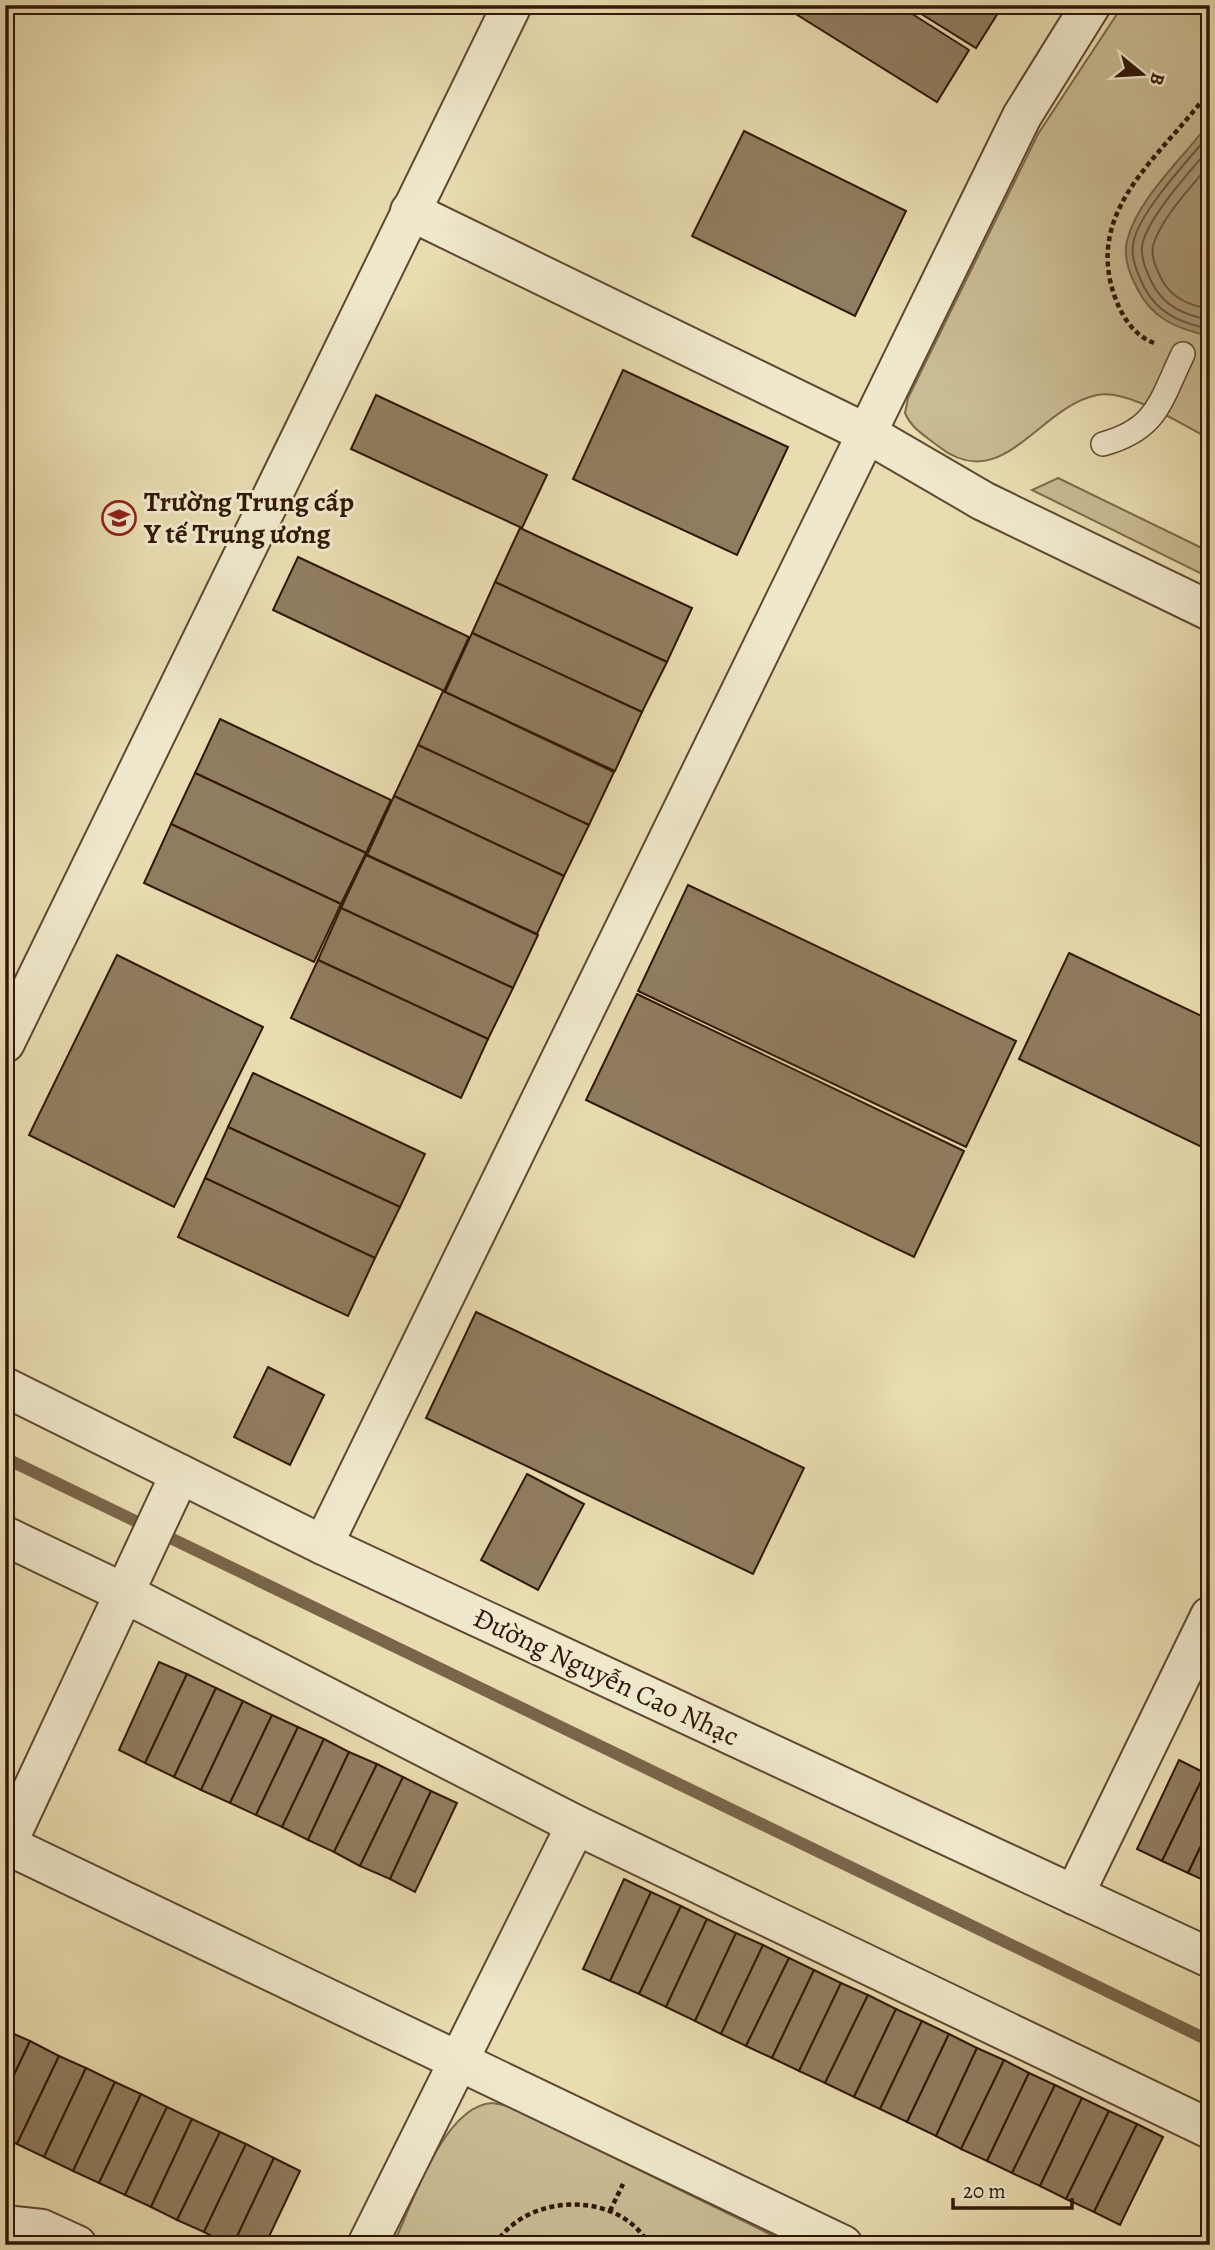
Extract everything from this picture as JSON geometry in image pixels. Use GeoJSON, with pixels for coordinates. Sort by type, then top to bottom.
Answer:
{"type":"FeatureCollection","features":[{"type":"Feature","properties":{"kind":"street"},"geometry":{"type":"LineString","coordinates":[[5,1043],[512,5]]}},
{"type":"Feature","properties":{"kind":"street"},"geometry":{"type":"LineString","coordinates":[[323,1545],[1022,116],[1091,5]]}},
{"type":"Feature","properties":{"kind":"street"},"geometry":{"type":"LineString","coordinates":[[410,211],[867,434],[983,500],[1210,611]]}},
{"type":"Feature","properties":{"kind":"street","name":"Đường Nguyễn Cao Nhạc"},"geometry":{"type":"LineString","coordinates":[[5,1387],[173,1488],[323,1545],[1210,1958]]}},
{"type":"Feature","properties":{"kind":"street"},"geometry":{"type":"LineString","coordinates":[[173,1488],[6,1846],[843,2245]]}},
{"type":"Feature","properties":{"kind":"street"},"geometry":{"type":"LineString","coordinates":[[5,1536],[126,1586],[576,1825],[1210,2129]]}},
{"type":"Feature","properties":{"kind":"street"},"geometry":{"type":"LineString","coordinates":[[1074,1895],[1210,1616]]}},
{"type":"Feature","properties":{"kind":"street"},"geometry":{"type":"LineString","coordinates":[[367,2245],[576,1825]]}},
{"type":"Feature","properties":{"kind":"street"},"geometry":{"type":"LineString","coordinates":[[5,2225],[42,2229],[78,2245]]}},
{"type":"Feature","properties":{"kind":"lane"},"geometry":{"type":"LineString","coordinates":[[1103,444],[1126,438],[1149,422],[1183,354]]}},
{"type":"Feature","properties":{"kind":"path"},"geometry":{"type":"LineString","coordinates":[[1183,354],[1144,339],[1129,324],[1111,286],[1108,242],[1120,205],[1133,185],[1158,149],[1210,90]]}},
{"type":"Feature","properties":{"kind":"path"},"geometry":{"type":"LineString","coordinates":[[610,2211],[626,2179]]}},
{"type":"Feature","properties":{"kind":"path"},"geometry":{"type":"LineString","coordinates":[[495,2245],[524,2216],[582,2203],[610,2211],[633,2224],[649,2245]]}},
{"type":"Feature","properties":{"kind":"shaded area"},"geometry":{"type":"Polygon","coordinates":[[[1123,5],[1210,5],[1210,439],[1139,402],[1124,397],[1097,395],[1056,415],[1001,455],[982,461],[961,459],[938,446],[911,423],[905,413],[908,398],[1038,134],[1123,5]]]}},
{"type":"Feature","properties":{"kind":"shaded area"},"geometry":{"type":"Polygon","coordinates":[[[1058,478],[1210,552],[1210,578],[1032,490],[1058,478]]]}},
{"type":"Feature","properties":{"kind":"shaded area"},"geometry":{"type":"Polygon","coordinates":[[[492,2103],[509,2106],[792,2245],[393,2245],[431,2160],[444,2139],[474,2108],[492,2103]]]}},
{"type":"Feature","properties":{"kind":"water"},"geometry":{"type":"Polygon","coordinates":[[[1210,122],[1210,336],[1176,326],[1150,308],[1132,277],[1126,253],[1132,225],[1151,194],[1210,122]]]}},
{"type":"Feature","properties":{"kind":"building"},"geometry":{"type":"Polygon","coordinates":[[[898,5],[969,50],[937,102],[783,6],[898,5]]]}},
{"type":"Feature","properties":{"kind":"building"},"geometry":{"type":"Polygon","coordinates":[[[907,5],[1003,5],[976,48],[907,5]]]}},
{"type":"Feature","properties":{"kind":"building"},"geometry":{"type":"Polygon","coordinates":[[[744,131],[906,211],[855,316],[692,236],[744,131]]]}},
{"type":"Feature","properties":{"kind":"building"},"geometry":{"type":"Polygon","coordinates":[[[623,370],[788,447],[737,555],[573,479],[623,370]]]}},
{"type":"Feature","properties":{"kind":"building"},"geometry":{"type":"Polygon","coordinates":[[[376,395],[547,475],[522,528],[351,449],[376,395]]]}},
{"type":"Feature","properties":{"kind":"building"},"geometry":{"type":"Polygon","coordinates":[[[520,528],[692,608],[667,662],[495,582],[520,528]]]}},
{"type":"Feature","properties":{"kind":"building"},"geometry":{"type":"Polygon","coordinates":[[[298,557],[469,637],[444,691],[273,610],[298,557]]]}},
{"type":"Feature","properties":{"kind":"building"},"geometry":{"type":"Polygon","coordinates":[[[495,582],[667,662],[642,712],[472,633],[495,582]]]}},
{"type":"Feature","properties":{"kind":"building"},"geometry":{"type":"Polygon","coordinates":[[[472,633],[642,712],[615,771],[445,692],[472,633]]]}},
{"type":"Feature","properties":{"kind":"building"},"geometry":{"type":"Polygon","coordinates":[[[443,691],[614,772],[589,825],[418,745],[443,691]]]}},
{"type":"Feature","properties":{"kind":"building"},"geometry":{"type":"Polygon","coordinates":[[[220,719],[391,800],[366,853],[195,773],[220,719]]]}},
{"type":"Feature","properties":{"kind":"building"},"geometry":{"type":"Polygon","coordinates":[[[418,745],[589,825],[564,876],[394,796],[418,745]]]}},
{"type":"Feature","properties":{"kind":"building"},"geometry":{"type":"Polygon","coordinates":[[[195,773],[366,853],[341,904],[171,824],[195,773]]]}},
{"type":"Feature","properties":{"kind":"building"},"geometry":{"type":"Polygon","coordinates":[[[394,796],[564,876],[537,934],[367,855],[394,796]]]}},
{"type":"Feature","properties":{"kind":"building"},"geometry":{"type":"Polygon","coordinates":[[[171,824],[341,904],[314,962],[144,883],[171,824]]]}},
{"type":"Feature","properties":{"kind":"building"},"geometry":{"type":"Polygon","coordinates":[[[366,855],[538,935],[513,988],[341,908],[366,855]]]}},
{"type":"Feature","properties":{"kind":"building"},"geometry":{"type":"Polygon","coordinates":[[[688,885],[1016,1041],[966,1147],[638,991],[688,885]]]}},
{"type":"Feature","properties":{"kind":"building"},"geometry":{"type":"Polygon","coordinates":[[[341,908],[513,988],[488,1039],[318,960],[341,908]]]}},
{"type":"Feature","properties":{"kind":"building"},"geometry":{"type":"Polygon","coordinates":[[[1069,953],[1210,1020],[1210,1151],[1019,1059],[1069,953]]]}},
{"type":"Feature","properties":{"kind":"building"},"geometry":{"type":"Polygon","coordinates":[[[117,955],[263,1027],[174,1207],[29,1135],[117,955]]]}},
{"type":"Feature","properties":{"kind":"building"},"geometry":{"type":"Polygon","coordinates":[[[318,960],[488,1039],[461,1098],[291,1018],[318,960]]]}},
{"type":"Feature","properties":{"kind":"building"},"geometry":{"type":"Polygon","coordinates":[[[637,994],[964,1151],[914,1257],[586,1100],[637,994]]]}},
{"type":"Feature","properties":{"kind":"building"},"geometry":{"type":"Polygon","coordinates":[[[253,1073],[425,1154],[400,1207],[228,1127],[253,1073]]]}},
{"type":"Feature","properties":{"kind":"building"},"geometry":{"type":"Polygon","coordinates":[[[228,1127],[400,1207],[375,1258],[205,1178],[228,1127]]]}},
{"type":"Feature","properties":{"kind":"building"},"geometry":{"type":"Polygon","coordinates":[[[205,1178],[375,1258],[348,1316],[178,1237],[205,1178]]]}},
{"type":"Feature","properties":{"kind":"building"},"geometry":{"type":"Polygon","coordinates":[[[476,1312],[804,1468],[753,1574],[426,1418],[476,1312]]]}},
{"type":"Feature","properties":{"kind":"building"},"geometry":{"type":"Polygon","coordinates":[[[268,1367],[324,1395],[290,1465],[234,1437],[268,1367]]]}},
{"type":"Feature","properties":{"kind":"building"},"geometry":{"type":"Polygon","coordinates":[[[527,1474],[584,1504],[538,1590],[481,1560],[527,1474]]]}},
{"type":"Feature","properties":{"kind":"building"},"geometry":{"type":"Polygon","coordinates":[[[159,1662],[187,1674],[145,1763],[119,1750],[159,1662]]]}},
{"type":"Feature","properties":{"kind":"building"},"geometry":{"type":"Polygon","coordinates":[[[187,1674],[216,1688],[174,1777],[145,1763],[187,1674]]]}},
{"type":"Feature","properties":{"kind":"building"},"geometry":{"type":"Polygon","coordinates":[[[216,1688],[243,1701],[201,1790],[174,1777],[216,1688]]]}},
{"type":"Feature","properties":{"kind":"building"},"geometry":{"type":"Polygon","coordinates":[[[243,1701],[272,1715],[230,1803],[201,1790],[243,1701]]]}},
{"type":"Feature","properties":{"kind":"building"},"geometry":{"type":"Polygon","coordinates":[[[272,1715],[298,1727],[256,1815],[230,1803],[272,1715]]]}},
{"type":"Feature","properties":{"kind":"building"},"geometry":{"type":"Polygon","coordinates":[[[298,1727],[324,1739],[282,1827],[256,1815],[298,1727]]]}},
{"type":"Feature","properties":{"kind":"building"},"geometry":{"type":"Polygon","coordinates":[[[324,1739],[349,1752],[308,1840],[282,1827],[324,1739]]]}},
{"type":"Feature","properties":{"kind":"building"},"geometry":{"type":"Polygon","coordinates":[[[349,1752],[377,1764],[334,1852],[308,1840],[349,1752]]]}},
{"type":"Feature","properties":{"kind":"building"},"geometry":{"type":"Polygon","coordinates":[[[1179,1760],[1205,1773],[1162,1861],[1137,1849],[1179,1760]]]}},
{"type":"Feature","properties":{"kind":"building"},"geometry":{"type":"Polygon","coordinates":[[[377,1764],[403,1777],[360,1866],[334,1852],[377,1764]]]}},
{"type":"Feature","properties":{"kind":"building"},"geometry":{"type":"Polygon","coordinates":[[[1205,1773],[1210,1775],[1210,1827],[1188,1873],[1162,1861],[1205,1773]]]}},
{"type":"Feature","properties":{"kind":"building"},"geometry":{"type":"Polygon","coordinates":[[[403,1777],[431,1791],[390,1879],[360,1866],[403,1777]]]}},
{"type":"Feature","properties":{"kind":"building"},"geometry":{"type":"Polygon","coordinates":[[[431,1791],[457,1803],[415,1892],[390,1879],[431,1791]]]}},
{"type":"Feature","properties":{"kind":"building"},"geometry":{"type":"Polygon","coordinates":[[[1210,1827],[1210,1883],[1188,1873],[1210,1827]]]}},
{"type":"Feature","properties":{"kind":"building"},"geometry":{"type":"Polygon","coordinates":[[[624,1879],[651,1892],[610,1981],[583,1969],[624,1879]]]}},
{"type":"Feature","properties":{"kind":"building"},"geometry":{"type":"Polygon","coordinates":[[[651,1892],[681,1906],[639,1994],[610,1981],[651,1892]]]}},
{"type":"Feature","properties":{"kind":"building"},"geometry":{"type":"Polygon","coordinates":[[[681,1906],[707,1919],[666,2007],[639,1994],[681,1906]]]}},
{"type":"Feature","properties":{"kind":"building"},"geometry":{"type":"Polygon","coordinates":[[[707,1919],[736,1933],[695,2021],[666,2007],[707,1919]]]}},
{"type":"Feature","properties":{"kind":"building"},"geometry":{"type":"Polygon","coordinates":[[[736,1933],[763,1945],[721,2034],[695,2021],[736,1933]]]}},
{"type":"Feature","properties":{"kind":"building"},"geometry":{"type":"Polygon","coordinates":[[[763,1945],[789,1958],[746,2046],[721,2034],[763,1945]]]}},
{"type":"Feature","properties":{"kind":"building"},"geometry":{"type":"Polygon","coordinates":[[[789,1958],[814,1970],[772,2058],[746,2046],[789,1958]]]}},
{"type":"Feature","properties":{"kind":"building"},"geometry":{"type":"Polygon","coordinates":[[[814,1970],[841,1983],[799,2071],[772,2058],[814,1970]]]}},
{"type":"Feature","properties":{"kind":"building"},"geometry":{"type":"Polygon","coordinates":[[[841,1983],[868,1995],[825,2083],[799,2071],[841,1983]]]}},
{"type":"Feature","properties":{"kind":"building"},"geometry":{"type":"Polygon","coordinates":[[[868,1995],[896,2009],[854,2097],[825,2083],[868,1995]]]}},
{"type":"Feature","properties":{"kind":"building"},"geometry":{"type":"Polygon","coordinates":[[[896,2009],[922,2021],[880,2109],[854,2097],[896,2009]]]}},
{"type":"Feature","properties":{"kind":"building"},"geometry":{"type":"Polygon","coordinates":[[[922,2021],[949,2034],[907,2122],[880,2109],[922,2021]]]}},
{"type":"Feature","properties":{"kind":"building"},"geometry":{"type":"Polygon","coordinates":[[[5,2030],[30,2041],[5,2094],[5,2030]]]}},
{"type":"Feature","properties":{"kind":"building"},"geometry":{"type":"Polygon","coordinates":[[[949,2034],[977,2048],[936,2136],[907,2122],[949,2034]]]}},
{"type":"Feature","properties":{"kind":"building"},"geometry":{"type":"Polygon","coordinates":[[[30,2041],[59,2056],[17,2144],[5,2138],[5,2094],[30,2041]]]}},
{"type":"Feature","properties":{"kind":"building"},"geometry":{"type":"Polygon","coordinates":[[[977,2048],[1004,2060],[961,2149],[936,2136],[977,2048]]]}},
{"type":"Feature","properties":{"kind":"building"},"geometry":{"type":"Polygon","coordinates":[[[59,2056],[86,2068],[44,2157],[17,2144],[59,2056]]]}},
{"type":"Feature","properties":{"kind":"building"},"geometry":{"type":"Polygon","coordinates":[[[1004,2060],[1029,2073],[987,2161],[961,2149],[1004,2060]]]}},
{"type":"Feature","properties":{"kind":"building"},"geometry":{"type":"Polygon","coordinates":[[[86,2068],[115,2082],[73,2171],[44,2157],[86,2068]]]}},
{"type":"Feature","properties":{"kind":"building"},"geometry":{"type":"Polygon","coordinates":[[[1029,2073],[1055,2085],[1012,2173],[987,2161],[1029,2073]]]}},
{"type":"Feature","properties":{"kind":"building"},"geometry":{"type":"Polygon","coordinates":[[[115,2082],[141,2094],[99,2183],[73,2171],[115,2082]]]}},
{"type":"Feature","properties":{"kind":"building"},"geometry":{"type":"Polygon","coordinates":[[[1055,2085],[1082,2098],[1040,2186],[1012,2173],[1055,2085]]]}},
{"type":"Feature","properties":{"kind":"building"},"geometry":{"type":"Polygon","coordinates":[[[141,2094],[167,2107],[125,2195],[99,2183],[141,2094]]]}},
{"type":"Feature","properties":{"kind":"building"},"geometry":{"type":"Polygon","coordinates":[[[1082,2098],[1109,2111],[1066,2199],[1040,2186],[1082,2098]]]}},
{"type":"Feature","properties":{"kind":"building"},"geometry":{"type":"Polygon","coordinates":[[[167,2107],[192,2119],[151,2207],[125,2195],[167,2107]]]}},
{"type":"Feature","properties":{"kind":"building"},"geometry":{"type":"Polygon","coordinates":[[[1109,2111],[1137,2124],[1094,2212],[1066,2199],[1109,2111]]]}},
{"type":"Feature","properties":{"kind":"building"},"geometry":{"type":"Polygon","coordinates":[[[192,2119],[220,2132],[177,2220],[151,2207],[192,2119]]]}},
{"type":"Feature","properties":{"kind":"building"},"geometry":{"type":"Polygon","coordinates":[[[1137,2124],[1163,2137],[1120,2225],[1094,2212],[1137,2124]]]}},
{"type":"Feature","properties":{"kind":"building"},"geometry":{"type":"Polygon","coordinates":[[[220,2132],[246,2144],[204,2232],[177,2220],[220,2132]]]}},
{"type":"Feature","properties":{"kind":"building"},"geometry":{"type":"Polygon","coordinates":[[[246,2144],[274,2158],[233,2245],[229,2245],[204,2232],[246,2144]]]}},
{"type":"Feature","properties":{"kind":"building"},"geometry":{"type":"Polygon","coordinates":[[[274,2158],[300,2171],[265,2245],[233,2245],[274,2158]]]}},
{"type":"Feature","properties":{"kind":"waterway"},"geometry":{"type":"LineString","coordinates":[[5,1458],[1210,2041]]}},
{"type":"Feature","properties":{"kind":"place","name":"Trường Trung cấp Y tế Trung ương"},"geometry":{"type":"Point","coordinates":[119,518]}}]}
